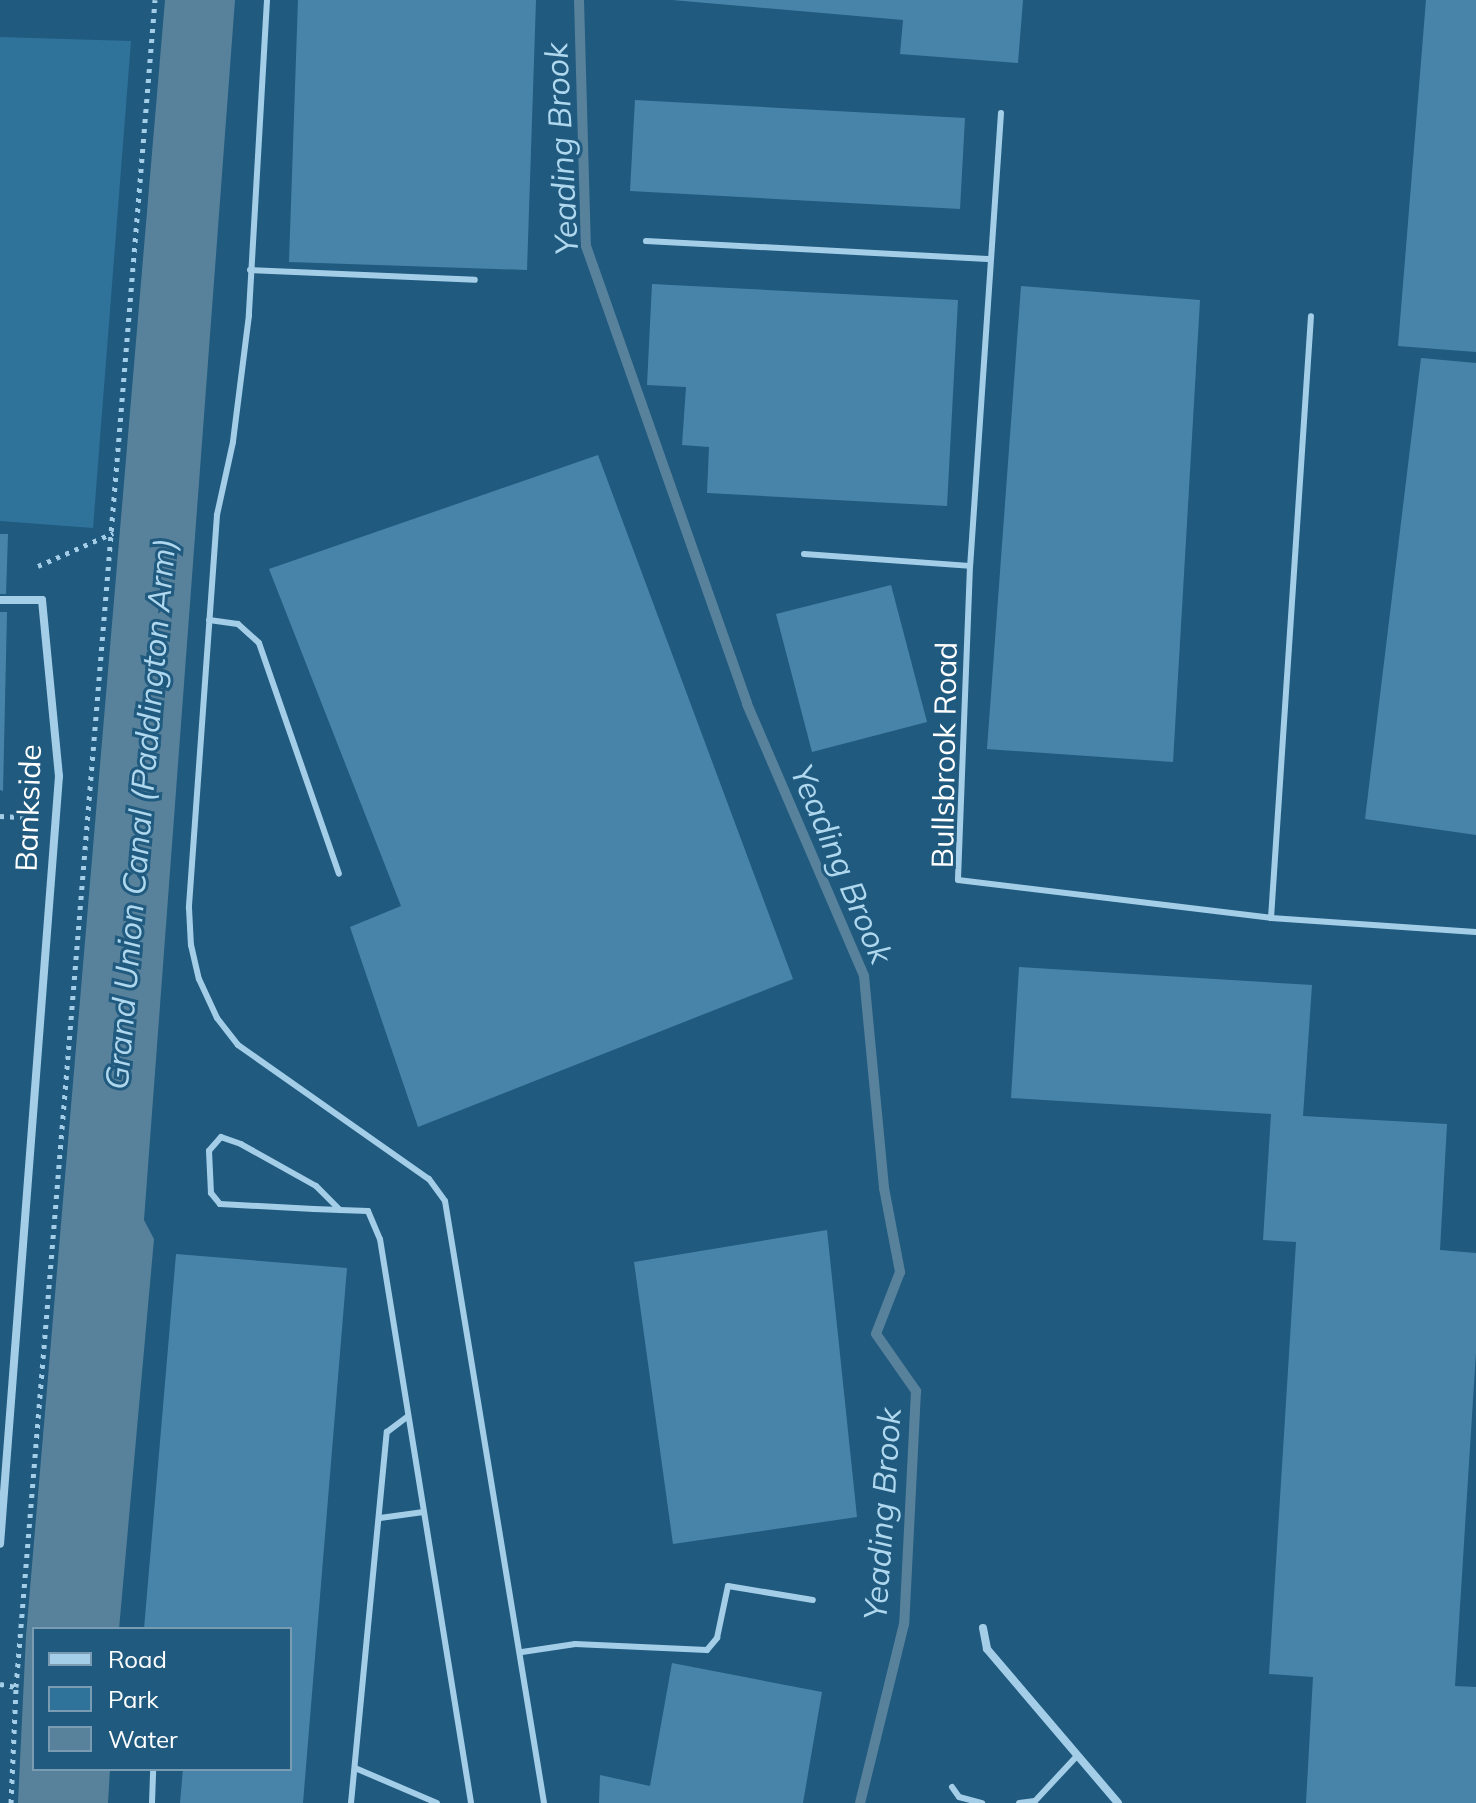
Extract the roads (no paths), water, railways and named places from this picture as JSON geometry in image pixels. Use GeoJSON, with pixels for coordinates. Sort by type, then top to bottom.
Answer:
{"type":"FeatureCollection","features":[{"type":"Feature","properties":{"kind":"street","name":"Bankside"},"geometry":{"type":"LineString","coordinates":[[0,600],[42,600],[59,776],[0,1544]]}},
{"type":"Feature","properties":{"kind":"street"},"geometry":{"type":"LineString","coordinates":[[983,1628],[987,1649],[1118,1803]]}},
{"type":"Feature","properties":{"kind":"lane"},"geometry":{"type":"LineString","coordinates":[[267,0],[250,270],[233,442],[217,515],[209,620],[189,908],[199,979],[217,1018],[238,1045],[429,1179],[445,1201],[522,1652],[544,1803]]}},
{"type":"Feature","properties":{"kind":"lane","name":"Bullsbrook Road"},"geometry":{"type":"LineString","coordinates":[[1001,113],[988,259],[970,566],[958,880],[1271,918],[1476,932]]}},
{"type":"Feature","properties":{"kind":"lane"},"geometry":{"type":"LineString","coordinates":[[646,241],[988,259]]}},
{"type":"Feature","properties":{"kind":"lane"},"geometry":{"type":"LineString","coordinates":[[250,270],[475,280]]}},
{"type":"Feature","properties":{"kind":"lane"},"geometry":{"type":"LineString","coordinates":[[1271,918],[1311,316]]}},
{"type":"Feature","properties":{"kind":"lane"},"geometry":{"type":"LineString","coordinates":[[804,554],[970,566]]}},
{"type":"Feature","properties":{"kind":"lane"},"geometry":{"type":"LineString","coordinates":[[209,620],[238,624],[259,643],[339,874]]}},
{"type":"Feature","properties":{"kind":"lane"},"geometry":{"type":"LineString","coordinates":[[340,1210],[316,1186],[241,1144],[221,1137],[209,1151],[211,1193],[220,1204],[340,1210],[368,1211],[380,1239],[471,1803]]}},
{"type":"Feature","properties":{"kind":"lane"},"geometry":{"type":"LineString","coordinates":[[351,1803],[387,1432],[408,1416]]}},
{"type":"Feature","properties":{"kind":"lane"},"geometry":{"type":"LineString","coordinates":[[380,1518],[424,1512]]}},
{"type":"Feature","properties":{"kind":"lane"},"geometry":{"type":"LineString","coordinates":[[522,1652],[575,1644],[707,1650],[717,1638],[728,1586],[813,1600]]}},
{"type":"Feature","properties":{"kind":"lane"},"geometry":{"type":"LineString","coordinates":[[1019,1803],[1035,1801],[1077,1756]]}},
{"type":"Feature","properties":{"kind":"lane"},"geometry":{"type":"LineString","coordinates":[[355,1768],[437,1803]]}},
{"type":"Feature","properties":{"kind":"lane"},"geometry":{"type":"LineString","coordinates":[[152,1803],[153,1771]]}},
{"type":"Feature","properties":{"kind":"lane"},"geometry":{"type":"LineString","coordinates":[[952,1787],[959,1797],[982,1803]]}},
{"type":"Feature","properties":{"kind":"water","name":"Grand Union Canal (Paddington Arm)"},"geometry":{"type":"Polygon","coordinates":[[[165,0],[235,0],[144,1220],[154,1239],[119,1627],[32,1627],[32,1771],[110,1771],[108,1803],[18,1803],[26,1636],[165,0]]]}},
{"type":"Feature","properties":{"kind":"waterway","name":"Yeading Brook"},"geometry":{"type":"LineString","coordinates":[[579,0],[586,246],[747,704],[864,976],[884,1188],[900,1272],[876,1334],[916,1391],[904,1624],[860,1803]]}}]}
